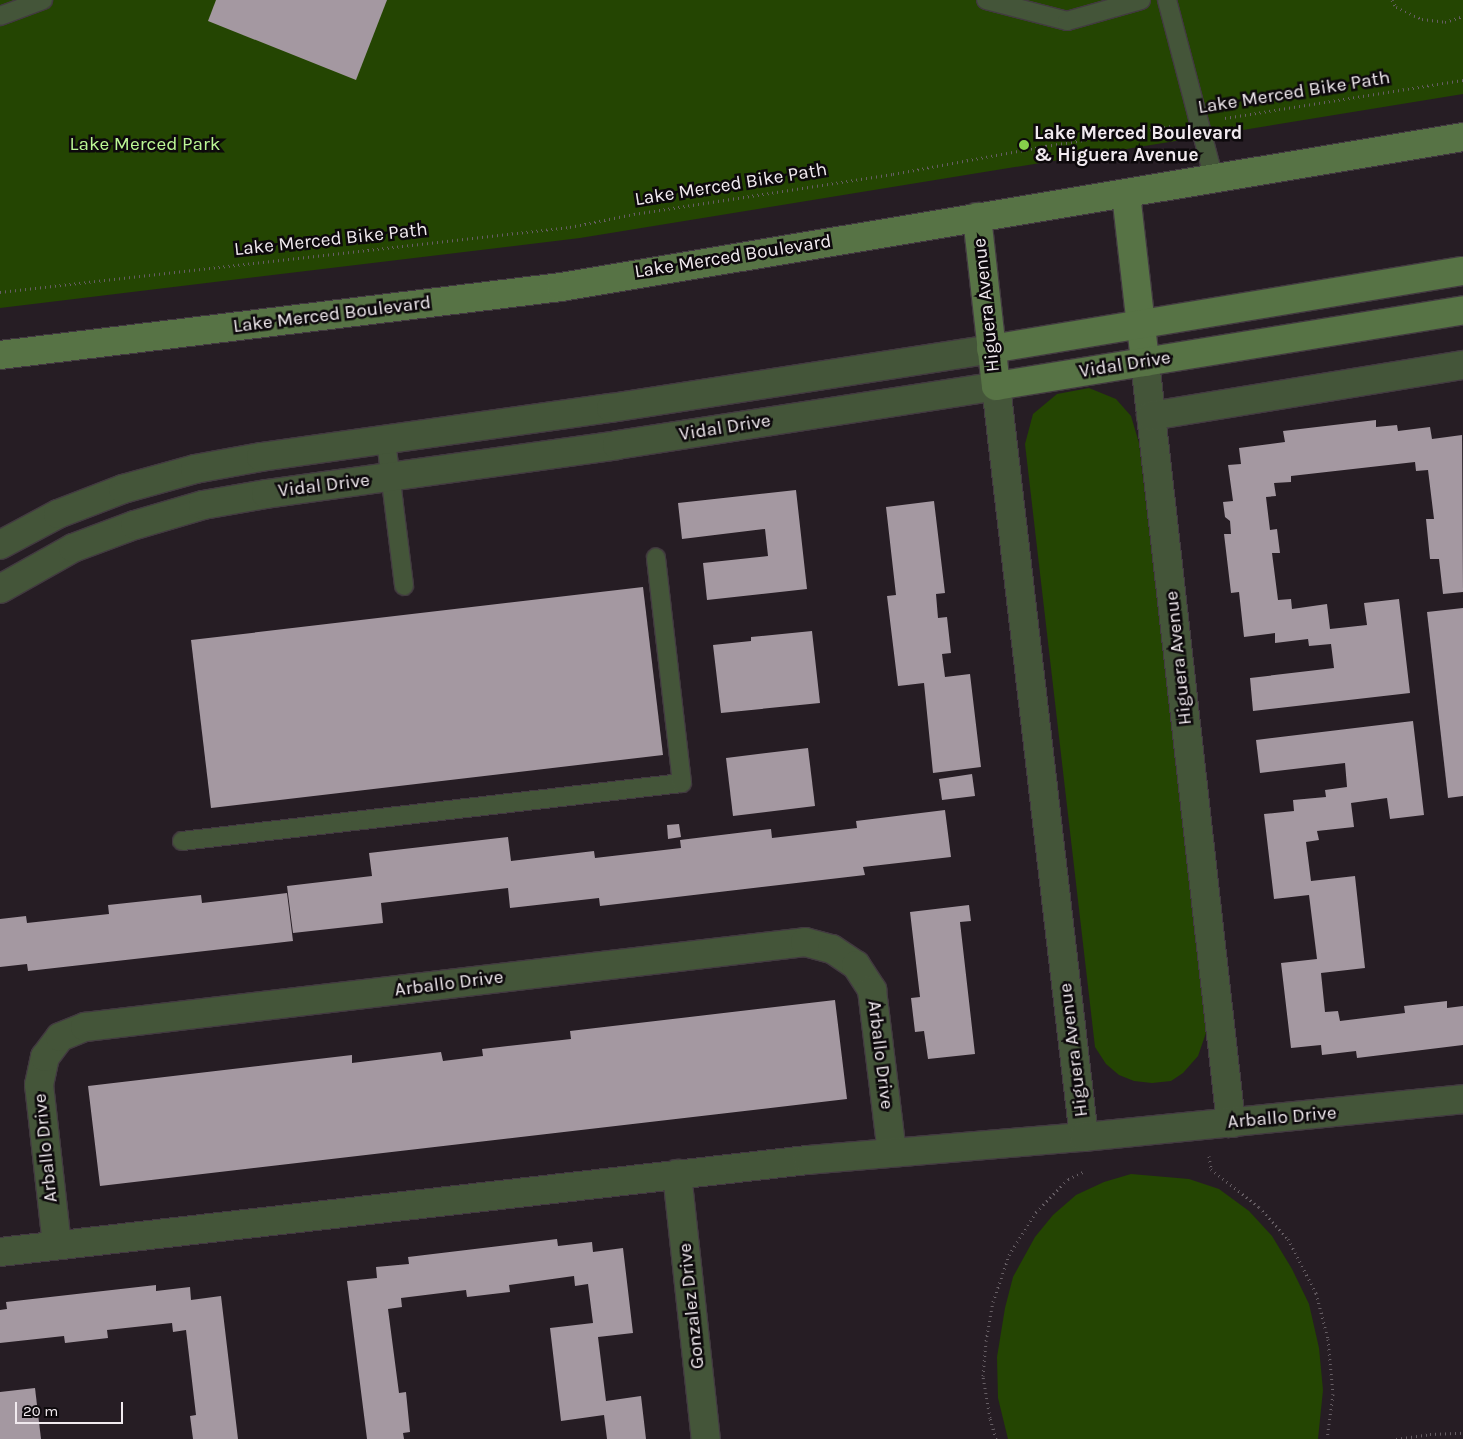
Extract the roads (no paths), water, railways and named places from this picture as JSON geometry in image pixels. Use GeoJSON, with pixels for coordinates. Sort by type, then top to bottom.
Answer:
{"type":"FeatureCollection","features":[{"type":"Feature","properties":{"kind":"main road","name":"Lake Merced Boulevard"},"geometry":{"type":"LineString","coordinates":[[0,355],[529,291],[1463,137]]}},
{"type":"Feature","properties":{"kind":"main road","name":"Higuera Avenue"},"geometry":{"type":"LineString","coordinates":[[1126,194],[1145,362]]}},
{"type":"Feature","properties":{"kind":"main road","name":"Higuera Avenue"},"geometry":{"type":"LineString","coordinates":[[977,217],[996,386]]}},
{"type":"Feature","properties":{"kind":"main road","name":"Vidal Drive"},"geometry":{"type":"LineString","coordinates":[[991,349],[1463,271]]}},
{"type":"Feature","properties":{"kind":"main road","name":"Vidal Drive"},"geometry":{"type":"LineString","coordinates":[[996,386],[1463,310]]}},
{"type":"Feature","properties":{"kind":"street","name":"Vidal Drive"},"geometry":{"type":"LineString","coordinates":[[0,544],[58,514],[123,489],[194,469],[261,457],[611,408],[991,349]]}},
{"type":"Feature","properties":{"kind":"street","name":"Higuera Avenue"},"geometry":{"type":"LineString","coordinates":[[1145,362],[1231,1122]]}},
{"type":"Feature","properties":{"kind":"street"},"geometry":{"type":"LineString","coordinates":[[1151,416],[1463,365]]}},
{"type":"Feature","properties":{"kind":"street","name":"Vidal Drive"},"geometry":{"type":"LineString","coordinates":[[0,589],[73,548],[152,520],[203,506],[266,494],[392,478],[617,445],[996,386]]}},
{"type":"Feature","properties":{"kind":"street","name":"Higuera Avenue"},"geometry":{"type":"LineString","coordinates":[[996,386],[1084,1137]]}},
{"type":"Feature","properties":{"kind":"street","name":"Arballo Drive"},"geometry":{"type":"LineString","coordinates":[[57,1245],[39,1085],[45,1057],[60,1037],[85,1027],[805,942],[832,949],[856,965],[872,990],[892,1152]]}},
{"type":"Feature","properties":{"kind":"street","name":"Arballo Drive"},"geometry":{"type":"LineString","coordinates":[[0,1252],[677,1174],[892,1152],[1084,1137],[1463,1099]]}},
{"type":"Feature","properties":{"kind":"street","name":"Gonzalez Drive"},"geometry":{"type":"LineString","coordinates":[[677,1174],[706,1439]]}},
{"type":"Feature","properties":{"kind":"lane"},"geometry":{"type":"LineString","coordinates":[[0,16],[43,0]]}},
{"type":"Feature","properties":{"kind":"lane"},"geometry":{"type":"LineString","coordinates":[[986,0],[1067,21],[1141,0]]}},
{"type":"Feature","properties":{"kind":"lane"},"geometry":{"type":"LineString","coordinates":[[1166,0],[1214,179]]}},
{"type":"Feature","properties":{"kind":"lane"},"geometry":{"type":"LineString","coordinates":[[386,441],[404,586]]}},
{"type":"Feature","properties":{"kind":"lane"},"geometry":{"type":"LineString","coordinates":[[182,841],[682,783],[656,557]]}},
{"type":"Feature","properties":{"kind":"place","name":"Lake Merced Boulevard & Higuera Avenue"},"geometry":{"type":"Point","coordinates":[1024,145]}},
{"type":"Feature","properties":{"kind":"park label","name":"Lake Merced Park"},"geometry":{"type":"Point","coordinates":[145,145]}}]}
